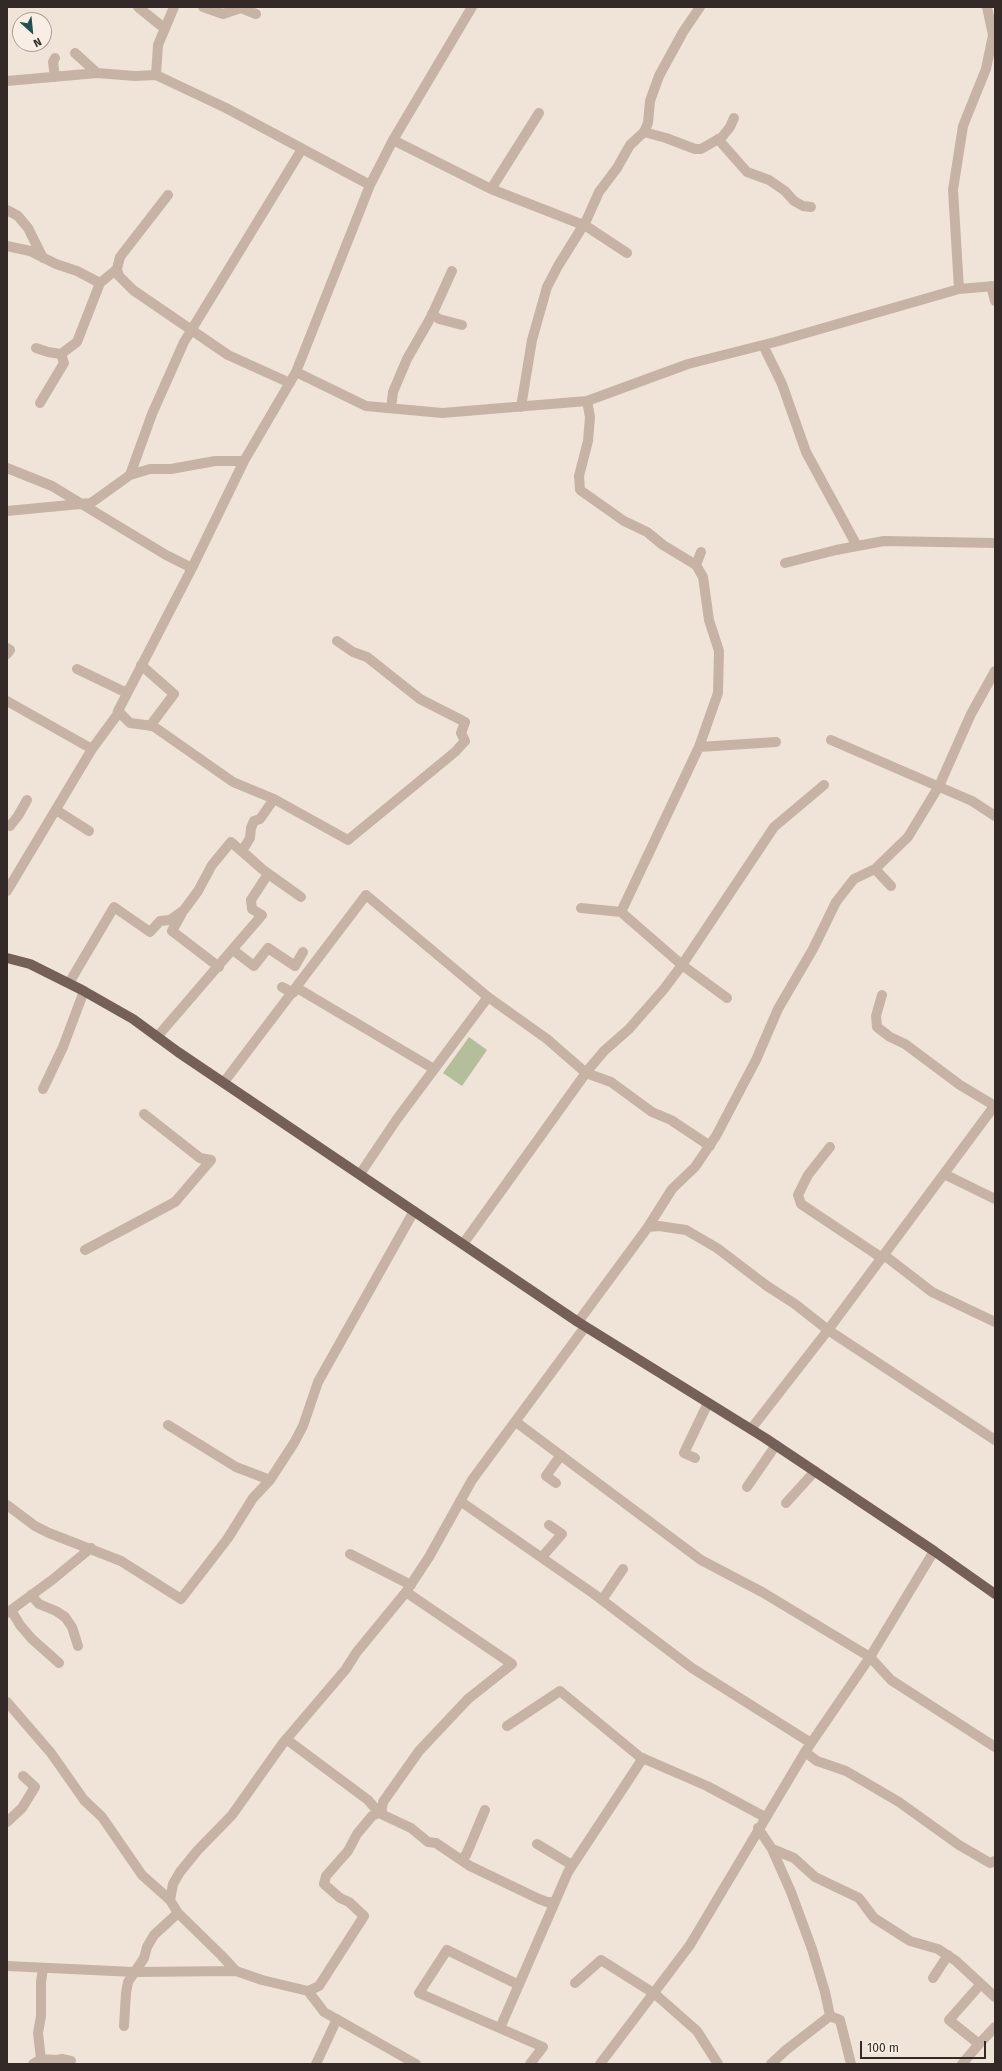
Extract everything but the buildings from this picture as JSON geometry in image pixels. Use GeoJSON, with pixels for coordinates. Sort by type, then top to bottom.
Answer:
{"type":"FeatureCollection","features":[{"type":"Feature","properties":{"kind":"main road"},"geometry":{"type":"LineString","coordinates":[[7,958],[30,964],[69,983],[133,1020],[581,1325],[776,1445],[934,1551],[995,1594]]}},
{"type":"Feature","properties":{"kind":"street"},"geometry":{"type":"LineString","coordinates":[[138,7],[164,28]]}},
{"type":"Feature","properties":{"kind":"street"},"geometry":{"type":"LineString","coordinates":[[156,75],[158,45],[174,7]]}},
{"type":"Feature","properties":{"kind":"street"},"geometry":{"type":"LineString","coordinates":[[203,7],[223,14],[241,8],[256,14]]}},
{"type":"Feature","properties":{"kind":"street"},"geometry":{"type":"LineString","coordinates":[[9,884],[56,810],[92,749],[117,715],[141,665],[192,568],[244,461],[296,372],[370,185],[393,140],[472,7]]}},
{"type":"Feature","properties":{"kind":"street"},"geometry":{"type":"LineString","coordinates":[[522,406],[532,340],[547,287],[558,266],[583,226],[599,192],[617,168],[630,145],[644,132],[648,123],[650,100],[660,76],[683,32],[700,7]]}},
{"type":"Feature","properties":{"kind":"street"},"geometry":{"type":"LineString","coordinates":[[959,289],[953,190],[963,126],[986,69],[993,35],[988,7]]}},
{"type":"Feature","properties":{"kind":"street"},"geometry":{"type":"LineString","coordinates":[[75,53],[97,73]]}},
{"type":"Feature","properties":{"kind":"street"},"geometry":{"type":"LineString","coordinates":[[55,58],[55,77]]}},
{"type":"Feature","properties":{"kind":"street"},"geometry":{"type":"LineString","coordinates":[[7,81],[97,73],[135,76],[156,75],[226,108],[370,185]]}},
{"type":"Feature","properties":{"kind":"street"},"geometry":{"type":"LineString","coordinates":[[491,190],[539,113]]}},
{"type":"Feature","properties":{"kind":"street"},"geometry":{"type":"LineString","coordinates":[[644,132],[666,138],[695,150],[718,140],[727,131],[734,118]]}},
{"type":"Feature","properties":{"kind":"street"},"geometry":{"type":"LineString","coordinates":[[393,140],[491,190],[598,233],[627,253]]}},
{"type":"Feature","properties":{"kind":"street"},"geometry":{"type":"LineString","coordinates":[[718,140],[747,172],[770,180],[785,191],[794,201],[803,206],[811,207]]}},
{"type":"Feature","properties":{"kind":"street"},"geometry":{"type":"LineString","coordinates":[[130,475],[152,414],[184,342],[302,148]]}},
{"type":"Feature","properties":{"kind":"street"},"geometry":{"type":"LineString","coordinates":[[168,195],[120,257],[117,269],[119,276],[133,290],[228,355],[290,383]]}},
{"type":"Feature","properties":{"kind":"street"},"geometry":{"type":"LineString","coordinates":[[7,210],[18,216],[28,228],[43,258]]}},
{"type":"Feature","properties":{"kind":"street"},"geometry":{"type":"LineString","coordinates":[[7,246],[30,251],[64,268],[77,271],[100,283]]}},
{"type":"Feature","properties":{"kind":"street"},"geometry":{"type":"LineString","coordinates":[[36,348],[61,354],[77,342],[100,283],[117,269]]}},
{"type":"Feature","properties":{"kind":"street"},"geometry":{"type":"LineString","coordinates":[[391,408],[393,392],[407,359],[432,314],[452,271]]}},
{"type":"Feature","properties":{"kind":"street"},"geometry":{"type":"LineString","coordinates":[[296,372],[366,406],[442,413],[587,401],[688,364],[764,345],[959,289],[993,286],[995,301]]}},
{"type":"Feature","properties":{"kind":"street"},"geometry":{"type":"LineString","coordinates":[[432,314],[440,319],[462,325]]}},
{"type":"Feature","properties":{"kind":"street"},"geometry":{"type":"LineString","coordinates":[[764,345],[782,384],[806,452],[857,546]]}},
{"type":"Feature","properties":{"kind":"street"},"geometry":{"type":"LineString","coordinates":[[40,403],[64,363],[61,354]]}},
{"type":"Feature","properties":{"kind":"street"},"geometry":{"type":"LineString","coordinates":[[587,401],[590,417],[588,440],[579,476],[580,490],[624,521],[648,532],[663,545],[696,565],[702,577],[709,620],[719,651],[718,693],[699,747],[621,912]]}},
{"type":"Feature","properties":{"kind":"street"},"geometry":{"type":"LineString","coordinates":[[7,511],[91,503],[130,475],[150,469],[171,469],[215,461],[244,461]]}},
{"type":"Feature","properties":{"kind":"street"},"geometry":{"type":"LineString","coordinates":[[7,468],[41,481],[81,503],[133,536],[192,568]]}},
{"type":"Feature","properties":{"kind":"street"},"geometry":{"type":"LineString","coordinates":[[785,563],[884,541],[995,543]]}},
{"type":"Feature","properties":{"kind":"street"},"geometry":{"type":"LineString","coordinates":[[696,565],[701,552]]}},
{"type":"Feature","properties":{"kind":"street"},"geometry":{"type":"LineString","coordinates":[[118,711],[130,723],[150,726],[233,782],[274,799],[348,840],[455,752],[465,741],[461,733],[464,722],[420,699],[367,657],[353,652],[337,641]]}},
{"type":"Feature","properties":{"kind":"street"},"geometry":{"type":"LineString","coordinates":[[7,648],[10,650],[7,654]]}},
{"type":"Feature","properties":{"kind":"street"},"geometry":{"type":"LineString","coordinates":[[141,665],[174,694],[150,726]]}},
{"type":"Feature","properties":{"kind":"street"},"geometry":{"type":"LineString","coordinates":[[77,669],[127,694]]}},
{"type":"Feature","properties":{"kind":"street"},"geometry":{"type":"LineString","coordinates":[[170,1900],[173,1884],[180,1872],[197,1851],[232,1815],[286,1739],[346,1669],[361,1647],[408,1588],[430,1557],[472,1480],[516,1422],[648,1228],[672,1189],[695,1167],[710,1146],[738,1096],[778,1009],[813,949],[836,902],[854,879],[875,869],[908,837],[939,786],[971,714],[995,671]]}},
{"type":"Feature","properties":{"kind":"street"},"geometry":{"type":"LineString","coordinates":[[7,701],[92,749]]}},
{"type":"Feature","properties":{"kind":"street"},"geometry":{"type":"LineString","coordinates":[[831,740],[972,801],[995,816]]}},
{"type":"Feature","properties":{"kind":"street"},"geometry":{"type":"LineString","coordinates":[[699,747],[776,742]]}},
{"type":"Feature","properties":{"kind":"street"},"geometry":{"type":"LineString","coordinates":[[464,1244],[604,1050],[628,1029],[664,990],[774,827],[824,785]]}},
{"type":"Feature","properties":{"kind":"street"},"geometry":{"type":"LineString","coordinates":[[257,864],[242,851],[250,838],[250,828],[254,821],[260,819],[274,799]]}},
{"type":"Feature","properties":{"kind":"street"},"geometry":{"type":"LineString","coordinates":[[7,825],[10,826],[18,816],[27,800]]}},
{"type":"Feature","properties":{"kind":"street"},"geometry":{"type":"LineString","coordinates":[[56,810],[89,831]]}},
{"type":"Feature","properties":{"kind":"street"},"geometry":{"type":"LineString","coordinates":[[157,1037],[219,967],[262,915],[252,910],[251,900],[268,874],[301,897],[257,864],[231,842],[212,865],[198,891],[184,910],[172,932],[219,967]]}},
{"type":"Feature","properties":{"kind":"street"},"geometry":{"type":"LineString","coordinates":[[875,869],[891,886]]}},
{"type":"Feature","properties":{"kind":"street"},"geometry":{"type":"LineString","coordinates":[[224,1082],[295,991],[366,895],[488,997],[547,1039],[586,1073],[611,1082],[652,1112],[671,1120],[710,1146]]}},
{"type":"Feature","properties":{"kind":"street"},"geometry":{"type":"LineString","coordinates":[[69,983],[114,907],[150,932],[160,921],[170,920],[184,910]]}},
{"type":"Feature","properties":{"kind":"street"},"geometry":{"type":"LineString","coordinates":[[581,908],[621,912],[682,965],[727,998]]}},
{"type":"Feature","properties":{"kind":"street"},"geometry":{"type":"LineString","coordinates":[[233,950],[254,966],[268,948],[295,966],[303,952]]}},
{"type":"Feature","properties":{"kind":"street"},"geometry":{"type":"LineString","coordinates":[[282,987],[295,991],[434,1069]]}},
{"type":"Feature","properties":{"kind":"street"},"geometry":{"type":"LineString","coordinates":[[43,1089],[63,1047],[84,991]]}},
{"type":"Feature","properties":{"kind":"street"},"geometry":{"type":"LineString","coordinates":[[751,1429],[828,1330],[995,1106],[960,1085],[929,1060],[905,1044],[890,1037],[877,1027],[876,1016],[882,995]]}},
{"type":"Feature","properties":{"kind":"street"},"geometry":{"type":"LineString","coordinates":[[360,1174],[434,1069],[488,997]]}},
{"type":"Feature","properties":{"kind":"street"},"geometry":{"type":"LineString","coordinates":[[85,1250],[175,1202],[211,1160],[200,1158],[144,1114]]}},
{"type":"Feature","properties":{"kind":"street"},"geometry":{"type":"LineString","coordinates":[[830,1147],[808,1175],[798,1195],[801,1204],[883,1256],[932,1292],[995,1322]]}},
{"type":"Feature","properties":{"kind":"street"},"geometry":{"type":"LineString","coordinates":[[944,1174],[995,1199]]}},
{"type":"Feature","properties":{"kind":"street"},"geometry":{"type":"LineString","coordinates":[[7,1505],[35,1526],[121,1561],[181,1599],[198,1580],[211,1558],[228,1538],[253,1498],[270,1480],[294,1443],[302,1426],[318,1382],[414,1211]]}},
{"type":"Feature","properties":{"kind":"street"},"geometry":{"type":"LineString","coordinates":[[648,1228],[659,1226],[686,1230],[717,1248],[767,1286],[795,1304],[828,1330],[995,1440]]}},
{"type":"Feature","properties":{"kind":"street"},"geometry":{"type":"LineString","coordinates":[[695,1458],[684,1453],[708,1402]]}},
{"type":"Feature","properties":{"kind":"street"},"geometry":{"type":"LineString","coordinates":[[516,1422],[701,1560],[762,1592],[870,1657],[891,1680],[995,1747]]}},
{"type":"Feature","properties":{"kind":"street"},"geometry":{"type":"LineString","coordinates":[[168,1425],[236,1467],[270,1480]]}},
{"type":"Feature","properties":{"kind":"street"},"geometry":{"type":"LineString","coordinates":[[747,1487],[776,1445]]}},
{"type":"Feature","properties":{"kind":"street"},"geometry":{"type":"LineString","coordinates":[[556,1483],[546,1476],[561,1455]]}},
{"type":"Feature","properties":{"kind":"street"},"geometry":{"type":"LineString","coordinates":[[786,1503],[815,1471]]}},
{"type":"Feature","properties":{"kind":"street"},"geometry":{"type":"LineString","coordinates":[[460,1501],[602,1600],[692,1668],[808,1748],[817,1761],[846,1771],[898,1802],[959,1845],[990,1863],[995,1862]]}},
{"type":"Feature","properties":{"kind":"street"},"geometry":{"type":"LineString","coordinates":[[542,1557],[562,1534],[549,1525]]}},
{"type":"Feature","properties":{"kind":"street"},"geometry":{"type":"LineString","coordinates":[[59,1663],[32,1639],[9,1611],[91,1548]]}},
{"type":"Feature","properties":{"kind":"street"},"geometry":{"type":"LineString","coordinates":[[600,2064],[655,1994],[690,1945],[758,1828],[808,1748],[870,1657],[934,1551]]}},
{"type":"Feature","properties":{"kind":"street"},"geometry":{"type":"LineString","coordinates":[[350,1554],[408,1588],[512,1664],[468,1699],[419,1751],[383,1802],[380,1814]]}},
{"type":"Feature","properties":{"kind":"street"},"geometry":{"type":"LineString","coordinates":[[602,1600],[623,1569]]}},
{"type":"Feature","properties":{"kind":"street"},"geometry":{"type":"LineString","coordinates":[[31,1595],[39,1604],[56,1611],[64,1617],[72,1627],[78,1646]]}},
{"type":"Feature","properties":{"kind":"street"},"geometry":{"type":"LineString","coordinates":[[507,1726],[560,1691],[643,1758],[707,1786],[765,1817]]}},
{"type":"Feature","properties":{"kind":"street"},"geometry":{"type":"LineString","coordinates":[[7,1702],[50,1753],[84,1800],[102,1817],[142,1876],[170,1900],[178,1913],[236,1971]]}},
{"type":"Feature","properties":{"kind":"street"},"geometry":{"type":"LineString","coordinates":[[286,1739],[368,1800],[380,1814],[411,1828],[428,1842],[436,1843],[470,1866],[539,1899],[547,1902],[555,1902]]}},
{"type":"Feature","properties":{"kind":"street"},"geometry":{"type":"LineString","coordinates":[[500,2028],[572,1865],[643,1758]]}},
{"type":"Feature","properties":{"kind":"street"},"geometry":{"type":"LineString","coordinates":[[7,1822],[22,1808],[35,1788],[24,1776]]}},
{"type":"Feature","properties":{"kind":"street"},"geometry":{"type":"LineString","coordinates":[[461,1859],[466,1855],[485,1810]]}},
{"type":"Feature","properties":{"kind":"street"},"geometry":{"type":"LineString","coordinates":[[7,1966],[134,1972],[236,1971],[262,1980],[308,1990],[320,1986],[364,1916],[349,1902],[340,1898],[324,1884],[326,1876],[348,1851],[357,1834],[372,1816],[380,1814]]}},
{"type":"Feature","properties":{"kind":"street"},"geometry":{"type":"LineString","coordinates":[[758,1828],[772,1849],[791,1892],[812,1949],[825,1992],[830,2016]]}},
{"type":"Feature","properties":{"kind":"street"},"geometry":{"type":"LineString","coordinates":[[537,1844],[572,1865]]}},
{"type":"Feature","properties":{"kind":"street"},"geometry":{"type":"LineString","coordinates":[[772,1849],[794,1858],[815,1877],[859,1898],[874,1918],[910,1941],[938,1949],[948,1955],[995,1997]]}},
{"type":"Feature","properties":{"kind":"street"},"geometry":{"type":"LineString","coordinates":[[124,2026],[128,1982],[144,1958],[147,1947],[154,1936],[178,1913]]}},
{"type":"Feature","properties":{"kind":"street"},"geometry":{"type":"LineString","coordinates":[[518,1985],[447,1950],[419,1993],[543,2047],[530,2064]]}},
{"type":"Feature","properties":{"kind":"street"},"geometry":{"type":"LineString","coordinates":[[933,1978],[948,1955]]}},
{"type":"Feature","properties":{"kind":"street"},"geometry":{"type":"LineString","coordinates":[[575,1983],[601,1960],[655,1994],[697,2031],[718,2064]]}},
{"type":"Feature","properties":{"kind":"street"},"geometry":{"type":"LineString","coordinates":[[43,1968],[40,1987],[41,2016],[38,2033],[37,2061],[62,2059],[71,2061]]}},
{"type":"Feature","properties":{"kind":"street"},"geometry":{"type":"LineString","coordinates":[[979,2044],[949,2020],[980,1985]]}},
{"type":"Feature","properties":{"kind":"street"},"geometry":{"type":"LineString","coordinates":[[308,1990],[324,2012],[416,2064]]}},
{"type":"Feature","properties":{"kind":"street"},"geometry":{"type":"LineString","coordinates":[[771,2064],[786,2050],[830,2016]]}},
{"type":"Feature","properties":{"kind":"street"},"geometry":{"type":"LineString","coordinates":[[830,2016],[840,2020],[851,2064]]}},
{"type":"Feature","properties":{"kind":"street"},"geometry":{"type":"LineString","coordinates":[[316,2064],[337,2019]]}},
{"type":"Feature","properties":{"kind":"street"},"geometry":{"type":"LineString","coordinates":[[962,2064],[995,2027]]}},
{"type":"Feature","properties":{"kind":"green space"},"geometry":{"type":"Polygon","coordinates":[[[469,1037],[487,1050],[462,1086],[443,1073],[469,1037]]]}}]}
